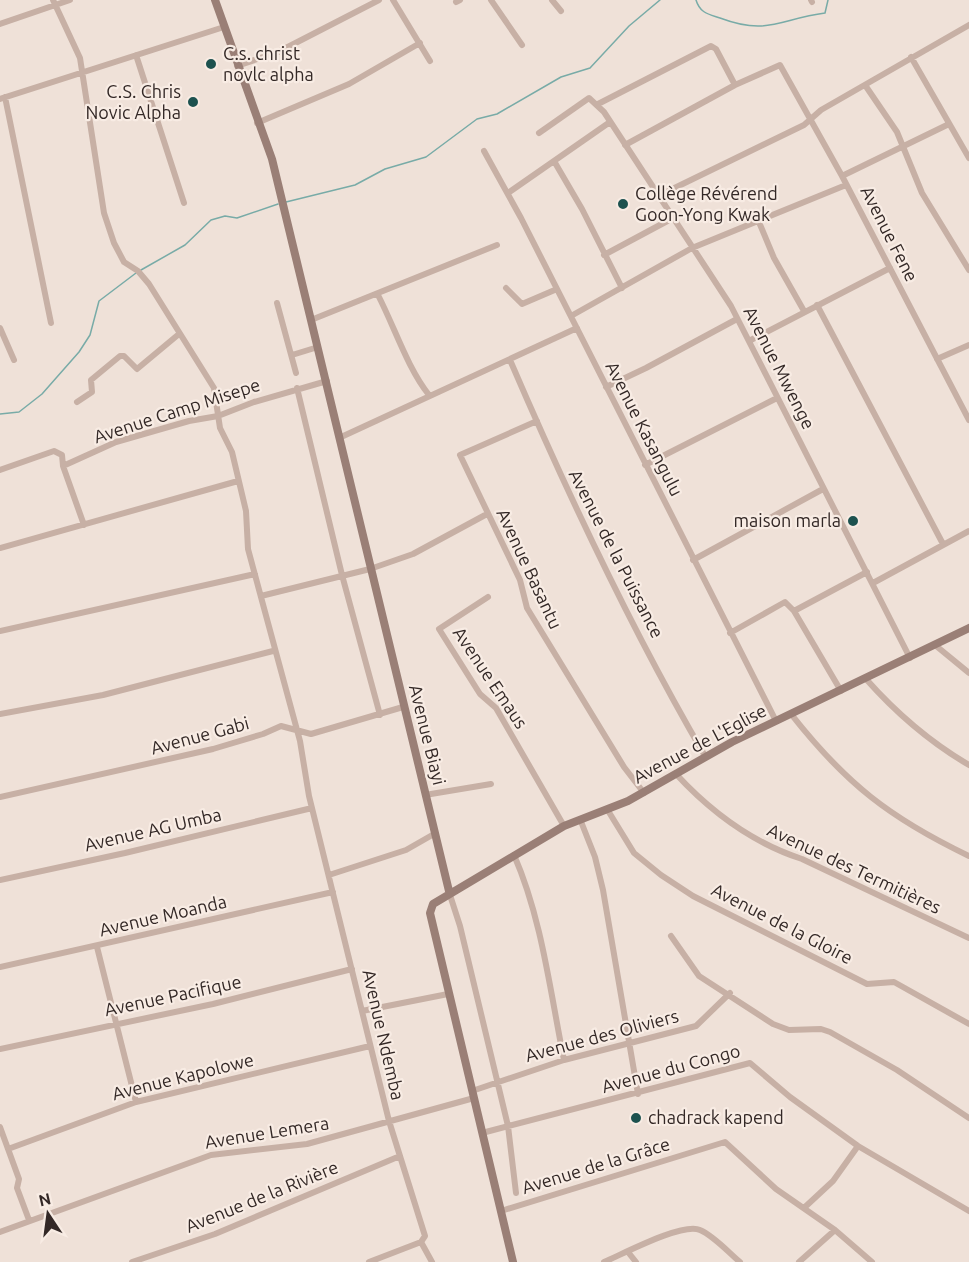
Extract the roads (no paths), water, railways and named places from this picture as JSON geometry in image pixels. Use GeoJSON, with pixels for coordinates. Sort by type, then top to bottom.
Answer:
{"type":"FeatureCollection","features":[{"type":"Feature","properties":{"kind":"street"},"geometry":{"type":"LineString","coordinates":[[0,24],[54,2],[70,0]]}},
{"type":"Feature","properties":{"kind":"street","name":"Avenue Biayi"},"geometry":{"type":"LineString","coordinates":[[215,0],[257,123],[272,159],[449,891]]}},
{"type":"Feature","properties":{"kind":"street"},"geometry":{"type":"LineString","coordinates":[[237,66],[278,52],[378,0]]}},
{"type":"Feature","properties":{"kind":"street"},"geometry":{"type":"LineString","coordinates":[[393,0],[430,62]]}},
{"type":"Feature","properties":{"kind":"street"},"geometry":{"type":"LineString","coordinates":[[492,0],[522,45]]}},
{"type":"Feature","properties":{"kind":"street"},"geometry":{"type":"LineString","coordinates":[[552,0],[561,11]]}},
{"type":"Feature","properties":{"kind":"street","name":"Avenue Ndemba"},"geometry":{"type":"LineString","coordinates":[[54,2],[81,58],[104,213],[122,258],[148,284],[214,388],[221,432],[233,456],[246,511],[247,541],[273,651],[296,730],[312,808],[370,1046],[389,1121],[425,1236],[421,1242],[432,1262]]}},
{"type":"Feature","properties":{"kind":"street"},"geometry":{"type":"LineString","coordinates":[[658,196],[804,125],[821,110],[969,25]]}},
{"type":"Feature","properties":{"kind":"street"},"geometry":{"type":"LineString","coordinates":[[51,323],[3,98],[224,27]]}},
{"type":"Feature","properties":{"kind":"street"},"geometry":{"type":"LineString","coordinates":[[257,123],[349,84],[420,43]]}},
{"type":"Feature","properties":{"kind":"street"},"geometry":{"type":"LineString","coordinates":[[539,133],[589,98],[598,105],[711,46],[716,49],[735,85],[626,145]]}},
{"type":"Feature","properties":{"kind":"street"},"geometry":{"type":"LineString","coordinates":[[136,55],[184,203]]}},
{"type":"Feature","properties":{"kind":"street"},"geometry":{"type":"LineString","coordinates":[[911,57],[949,124],[967,148],[969,158]]}},
{"type":"Feature","properties":{"kind":"street","name":"Avenue Fene"},"geometry":{"type":"LineString","coordinates":[[735,85],[778,65],[782,66],[969,420]]}},
{"type":"Feature","properties":{"kind":"street"},"geometry":{"type":"LineString","coordinates":[[865,85],[897,132],[901,148],[922,193],[969,270]]}},
{"type":"Feature","properties":{"kind":"street","name":"Avenue Mwenge"},"geometry":{"type":"LineString","coordinates":[[598,105],[737,319],[873,583],[909,658]]}},
{"type":"Feature","properties":{"kind":"street"},"geometry":{"type":"LineString","coordinates":[[508,193],[609,122]]}},
{"type":"Feature","properties":{"kind":"street"},"geometry":{"type":"LineString","coordinates":[[842,176],[949,124]]}},
{"type":"Feature","properties":{"kind":"street","name":"Avenue Kasangulu"},"geometry":{"type":"LineString","coordinates":[[484,151],[508,193],[776,721]]}},
{"type":"Feature","properties":{"kind":"street"},"geometry":{"type":"LineString","coordinates":[[554,161],[622,288]]}},
{"type":"Feature","properties":{"kind":"street"},"geometry":{"type":"LineString","coordinates":[[571,316],[692,248],[846,184]]}},
{"type":"Feature","properties":{"kind":"street"},"geometry":{"type":"LineString","coordinates":[[604,255],[673,218]]}},
{"type":"Feature","properties":{"kind":"street"},"geometry":{"type":"LineString","coordinates":[[759,222],[774,258],[804,311]]}},
{"type":"Feature","properties":{"kind":"street"},"geometry":{"type":"LineString","coordinates":[[310,320],[378,295],[422,273],[497,245]]}},
{"type":"Feature","properties":{"kind":"street"},"geometry":{"type":"LineString","coordinates":[[749,341],[890,268]]}},
{"type":"Feature","properties":{"kind":"street"},"geometry":{"type":"LineString","coordinates":[[506,288],[522,304],[557,289]]}},
{"type":"Feature","properties":{"kind":"street"},"geometry":{"type":"LineString","coordinates":[[378,295],[402,341],[411,370],[429,395]]}},
{"type":"Feature","properties":{"kind":"street"},"geometry":{"type":"LineString","coordinates":[[277,303],[296,373]]}},
{"type":"Feature","properties":{"kind":"street"},"geometry":{"type":"LineString","coordinates":[[817,305],[943,544]]}},
{"type":"Feature","properties":{"kind":"street"},"geometry":{"type":"LineString","coordinates":[[606,387],[737,319]]}},
{"type":"Feature","properties":{"kind":"street"},"geometry":{"type":"LineString","coordinates":[[0,328],[14,360]]}},
{"type":"Feature","properties":{"kind":"street"},"geometry":{"type":"LineString","coordinates":[[339,438],[577,328]]}},
{"type":"Feature","properties":{"kind":"street"},"geometry":{"type":"LineString","coordinates":[[77,402],[92,392],[91,380],[120,356],[124,356],[137,369],[179,334]]}},
{"type":"Feature","properties":{"kind":"street"},"geometry":{"type":"LineString","coordinates":[[937,359],[969,345]]}},
{"type":"Feature","properties":{"kind":"street"},"geometry":{"type":"LineString","coordinates":[[292,355],[318,347]]}},
{"type":"Feature","properties":{"kind":"street","name":"Avenue de la Puissance"},"geometry":{"type":"LineString","coordinates":[[510,360],[558,470],[650,654],[705,756]]}},
{"type":"Feature","properties":{"kind":"street","name":"Avenue Camp Misepe"},"geometry":{"type":"LineString","coordinates":[[63,466],[116,442],[189,421],[218,416],[297,388],[327,381]]}},
{"type":"Feature","properties":{"kind":"street"},"geometry":{"type":"LineString","coordinates":[[297,388],[342,575],[380,715]]}},
{"type":"Feature","properties":{"kind":"street"},"geometry":{"type":"LineString","coordinates":[[645,465],[777,398]]}},
{"type":"Feature","properties":{"kind":"street","name":"Avenue Basantu"},"geometry":{"type":"LineString","coordinates":[[537,421],[460,454],[520,580],[527,608],[536,626],[644,793]]}},
{"type":"Feature","properties":{"kind":"street"},"geometry":{"type":"LineString","coordinates":[[0,470],[54,451],[62,455],[63,466],[84,525]]}},
{"type":"Feature","properties":{"kind":"street"},"geometry":{"type":"LineString","coordinates":[[0,548],[238,481]]}},
{"type":"Feature","properties":{"kind":"street"},"geometry":{"type":"LineString","coordinates":[[693,560],[823,489]]}},
{"type":"Feature","properties":{"kind":"street"},"geometry":{"type":"LineString","coordinates":[[261,597],[370,569],[427,548],[487,514]]}},
{"type":"Feature","properties":{"kind":"street"},"geometry":{"type":"LineString","coordinates":[[873,583],[969,531]]}},
{"type":"Feature","properties":{"kind":"street"},"geometry":{"type":"LineString","coordinates":[[794,611],[867,572]]}},
{"type":"Feature","properties":{"kind":"street"},"geometry":{"type":"LineString","coordinates":[[0,631],[255,574]]}},
{"type":"Feature","properties":{"kind":"street","name":"Avenue Emaus"},"geometry":{"type":"LineString","coordinates":[[488,597],[439,629],[480,694],[496,708],[564,826]]}},
{"type":"Feature","properties":{"kind":"street"},"geometry":{"type":"LineString","coordinates":[[730,633],[785,602],[794,611],[841,691]]}},
{"type":"Feature","properties":{"kind":"street","name":"Avenue de L'Eglise"},"geometry":{"type":"LineString","coordinates":[[449,891],[564,826],[644,793],[705,756],[969,628]]}},
{"type":"Feature","properties":{"kind":"street"},"geometry":{"type":"LineString","coordinates":[[935,645],[969,673]]}},
{"type":"Feature","properties":{"kind":"street"},"geometry":{"type":"LineString","coordinates":[[0,714],[103,695],[273,651]]}},
{"type":"Feature","properties":{"kind":"street"},"geometry":{"type":"LineString","coordinates":[[866,679],[891,708],[915,729],[933,744],[969,765]]}},
{"type":"Feature","properties":{"kind":"street","name":"Avenue Gabi"},"geometry":{"type":"LineString","coordinates":[[0,797],[213,749],[263,734],[281,726],[310,734],[403,707]]}},
{"type":"Feature","properties":{"kind":"street"},"geometry":{"type":"LineString","coordinates":[[791,714],[815,744],[864,793],[895,816],[969,856]]}},
{"type":"Feature","properties":{"kind":"street","name":"Avenue des Termitières"},"geometry":{"type":"LineString","coordinates":[[676,774],[695,796],[755,839],[773,849],[802,858],[969,938]]}},
{"type":"Feature","properties":{"kind":"street"},"geometry":{"type":"LineString","coordinates":[[425,795],[491,784]]}},
{"type":"Feature","properties":{"kind":"street","name":"Avenue AG Umba"},"geometry":{"type":"LineString","coordinates":[[0,880],[312,808]]}},
{"type":"Feature","properties":{"kind":"street","name":"Avenue de la Gloire"},"geometry":{"type":"LineString","coordinates":[[607,809],[634,853],[693,896],[867,984],[894,982],[969,1024]]}},
{"type":"Feature","properties":{"kind":"street"},"geometry":{"type":"LineString","coordinates":[[580,819],[595,857],[603,890],[638,1094]]}},
{"type":"Feature","properties":{"kind":"street"},"geometry":{"type":"LineString","coordinates":[[329,875],[406,850],[434,834]]}},
{"type":"Feature","properties":{"kind":"street"},"geometry":{"type":"LineString","coordinates":[[514,855],[527,885],[536,915],[564,1060]]}},
{"type":"Feature","properties":{"kind":"street"},"geometry":{"type":"LineString","coordinates":[[513,1262],[448,994],[430,909],[435,901],[449,891],[466,948],[508,1126],[516,1193]]}},
{"type":"Feature","properties":{"kind":"street","name":"Avenue Moanda"},"geometry":{"type":"LineString","coordinates":[[0,966],[333,892]]}},
{"type":"Feature","properties":{"kind":"street"},"geometry":{"type":"LineString","coordinates":[[670,936],[699,976],[730,993],[782,1029],[821,1029],[842,1038],[897,1070],[969,1118]]}},
{"type":"Feature","properties":{"kind":"street"},"geometry":{"type":"LineString","coordinates":[[97,946],[114,1024],[136,1102]]}},
{"type":"Feature","properties":{"kind":"street","name":"Avenue Pacifique"},"geometry":{"type":"LineString","coordinates":[[0,1049],[213,1004],[352,969]]}},
{"type":"Feature","properties":{"kind":"street","name":"Avenue des Oliviers"},"geometry":{"type":"LineString","coordinates":[[473,1094],[497,1083],[564,1060],[696,1026],[730,993]]}},
{"type":"Feature","properties":{"kind":"street"},"geometry":{"type":"LineString","coordinates":[[362,1011],[448,994]]}},
{"type":"Feature","properties":{"kind":"street","name":"Avenue Kapolowe"},"geometry":{"type":"LineString","coordinates":[[8,1149],[136,1102],[370,1046]]}},
{"type":"Feature","properties":{"kind":"street","name":"Avenue du Congo"},"geometry":{"type":"LineString","coordinates":[[482,1133],[750,1063],[790,1098],[858,1146],[969,1211]]}},
{"type":"Feature","properties":{"kind":"street","name":"Avenue Lemera"},"geometry":{"type":"LineString","coordinates":[[0,1232],[29,1220],[93,1200],[211,1155],[308,1144],[473,1094]]}},
{"type":"Feature","properties":{"kind":"street"},"geometry":{"type":"LineString","coordinates":[[0,1127],[19,1179],[17,1188],[29,1220]]}},
{"type":"Feature","properties":{"kind":"street","name":"Avenue de la Grâce"},"geometry":{"type":"LineString","coordinates":[[501,1211],[724,1142],[776,1189],[805,1207],[872,1262]]}},
{"type":"Feature","properties":{"kind":"street"},"geometry":{"type":"LineString","coordinates":[[805,1207],[833,1181],[858,1146]]}},
{"type":"Feature","properties":{"kind":"street","name":"Avenue de la Rivière"},"geometry":{"type":"LineString","coordinates":[[132,1262],[215,1234],[400,1156]]}},
{"type":"Feature","properties":{"kind":"street"},"geometry":{"type":"LineString","coordinates":[[604,1262],[665,1236],[698,1228],[740,1262]]}},
{"type":"Feature","properties":{"kind":"street"},"geometry":{"type":"LineString","coordinates":[[799,1262],[835,1230]]}},
{"type":"Feature","properties":{"kind":"street"},"geometry":{"type":"LineString","coordinates":[[369,1262],[421,1242]]}},
{"type":"Feature","properties":{"kind":"street"},"geometry":{"type":"LineString","coordinates":[[628,1252],[636,1262]]}},
{"type":"Feature","properties":{"kind":"waterway"},"geometry":{"type":"LineString","coordinates":[[286,202],[355,185],[385,169],[426,157],[477,119],[497,114],[561,77],[590,68],[629,26],[660,0]]}},
{"type":"Feature","properties":{"kind":"waterway"},"geometry":{"type":"LineString","coordinates":[[696,0],[700,8],[708,14],[750,26],[762,26],[825,13],[828,0]]}},
{"type":"Feature","properties":{"kind":"waterway"},"geometry":{"type":"LineString","coordinates":[[141,270],[185,245],[211,220],[225,216],[237,218],[278,204]]}},
{"type":"Feature","properties":{"kind":"waterway"},"geometry":{"type":"LineString","coordinates":[[0,414],[19,412],[42,394],[79,352],[90,335],[99,301],[136,273]]}},
{"type":"Feature","properties":{"kind":"place","name":"C.s. christ novlc alpha"},"geometry":{"type":"Point","coordinates":[211,64]}},
{"type":"Feature","properties":{"kind":"place","name":"C.S. Chris Novic Alpha"},"geometry":{"type":"Point","coordinates":[193,102]}},
{"type":"Feature","properties":{"kind":"place","name":"Collège Révérend Goon-Yong Kwak"},"geometry":{"type":"Point","coordinates":[623,204]}},
{"type":"Feature","properties":{"kind":"place","name":"maison marla"},"geometry":{"type":"Point","coordinates":[853,521]}},
{"type":"Feature","properties":{"kind":"place","name":"chadrack kapend"},"geometry":{"type":"Point","coordinates":[636,1118]}}]}
